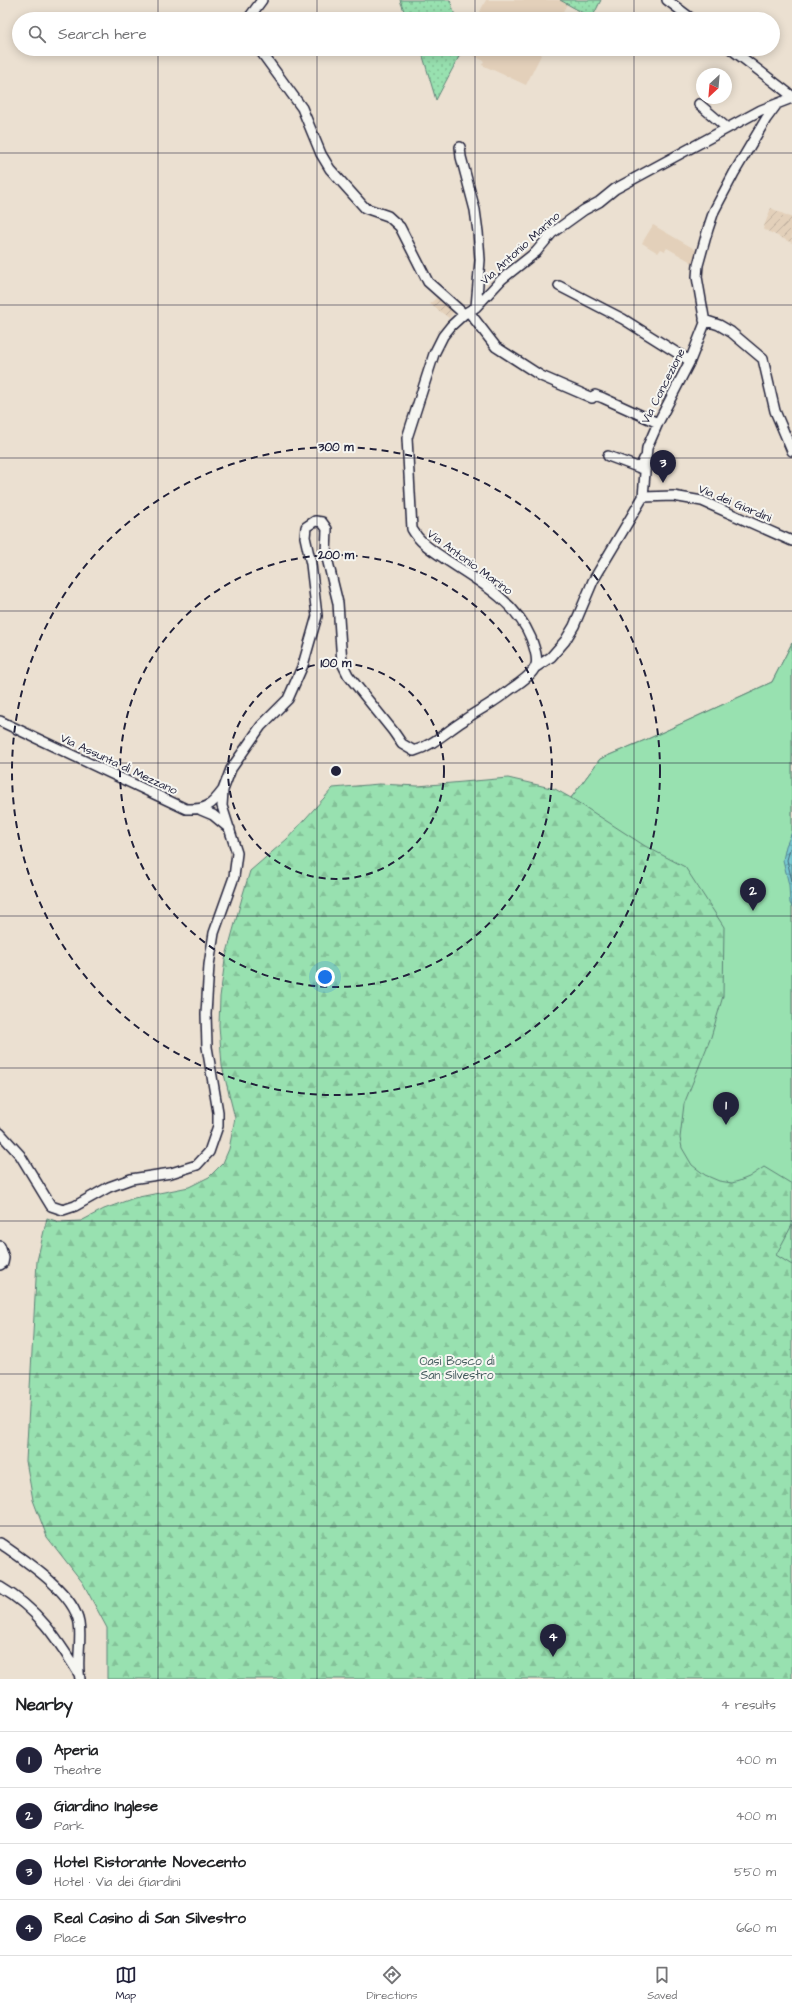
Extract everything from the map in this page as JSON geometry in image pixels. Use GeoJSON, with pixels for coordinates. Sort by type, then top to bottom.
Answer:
{"type":"FeatureCollection","features":[{"type":"Feature","properties":{"kind":"street"},"geometry":{"type":"LineString","coordinates":[[253,12],[262,0]]}},
{"type":"Feature","properties":{"kind":"street"},"geometry":{"type":"LineString","coordinates":[[667,0],[683,12]]}},
{"type":"Feature","properties":{"kind":"street"},"geometry":{"type":"LineString","coordinates":[[264,56],[299,103],[330,169],[365,208],[388,216],[400,227],[428,282],[470,311],[496,348],[541,376],[592,398],[595,395],[603,398],[658,423]]}},
{"type":"Feature","properties":{"kind":"street"},"geometry":{"type":"LineString","coordinates":[[740,56],[792,97]]}},
{"type":"Feature","properties":{"kind":"street","name":"Via Antonio Marino"},"geometry":{"type":"LineString","coordinates":[[536,667],[538,657],[531,638],[524,622],[511,607],[478,581],[427,546],[418,538],[412,529],[407,438],[434,354],[443,336],[502,279],[536,252],[552,233],[567,221],[599,202],[615,189],[727,128],[792,97]]}},
{"type":"Feature","properties":{"kind":"street","name":"Via Concezione"},"geometry":{"type":"LineString","coordinates":[[536,667],[550,657],[571,631],[592,581],[643,497],[645,482],[645,456],[658,423],[690,361],[704,320],[697,277],[698,265],[714,211],[734,173],[766,119],[778,103]]}},
{"type":"Feature","properties":{"kind":"street"},"geometry":{"type":"LineString","coordinates":[[699,104],[727,128]]}},
{"type":"Feature","properties":{"kind":"street"},"geometry":{"type":"LineString","coordinates":[[460,147],[460,157],[475,210],[480,245],[480,265],[470,311]]}},
{"type":"Feature","properties":{"kind":"street"},"geometry":{"type":"LineString","coordinates":[[559,286],[623,319],[690,361]]}},
{"type":"Feature","properties":{"kind":"street"},"geometry":{"type":"LineString","coordinates":[[704,320],[719,325],[731,332],[763,359],[775,411],[792,452]]}},
{"type":"Feature","properties":{"kind":"street"},"geometry":{"type":"LineString","coordinates":[[608,456],[640,468],[645,456]]}},
{"type":"Feature","properties":{"kind":"street","name":"Via dei Giardini"},"geometry":{"type":"LineString","coordinates":[[643,497],[673,496],[702,501],[792,541]]}},
{"type":"Feature","properties":{"kind":"street"},"geometry":{"type":"LineString","coordinates":[[0,1132],[20,1156],[51,1206],[63,1210],[75,1206],[109,1187],[131,1179],[171,1173],[197,1165],[209,1152],[218,1126],[218,1112],[207,1047],[207,988],[214,933],[234,877],[237,852],[222,806],[224,790],[231,769],[261,726],[288,699],[303,665],[317,616],[311,564],[305,537],[306,527],[315,521],[322,522],[327,529],[326,554],[338,603],[342,663],[348,675],[402,744],[414,751],[437,740],[463,720],[508,693],[517,684],[530,677],[536,667]]}},
{"type":"Feature","properties":{"kind":"street","name":"Via Assunta di Mezzano"},"geometry":{"type":"LineString","coordinates":[[0,721],[186,809],[201,810],[213,815],[231,830]]}},
{"type":"Feature","properties":{"kind":"street"},"geometry":{"type":"LineString","coordinates":[[201,810],[213,803],[224,790]]}},
{"type":"Feature","properties":{"kind":"street"},"geometry":{"type":"LineString","coordinates":[[0,1246],[4,1258],[3,1263],[0,1265]]}},
{"type":"Feature","properties":{"kind":"street"},"geometry":{"type":"LineString","coordinates":[[0,1543],[50,1581],[73,1607],[79,1624],[80,1677]]}},
{"type":"Feature","properties":{"kind":"street"},"geometry":{"type":"LineString","coordinates":[[0,1587],[26,1604],[44,1622],[80,1677]]}},
{"type":"Feature","properties":{"kind":"shaded area"},"geometry":{"type":"Polygon","coordinates":[[[486,0],[560,0],[567,4],[563,12],[480,12],[486,0]]]}},
{"type":"Feature","properties":{"kind":"shaded area"},"geometry":{"type":"Polygon","coordinates":[[[474,56],[540,56],[526,85],[482,65],[484,61],[474,56]]]}},
{"type":"Feature","properties":{"kind":"shaded area"},"geometry":{"type":"Polygon","coordinates":[[[771,208],[792,218],[792,243],[763,229],[771,208]]]}},
{"type":"Feature","properties":{"kind":"shaded area"},"geometry":{"type":"Polygon","coordinates":[[[653,225],[698,251],[696,254],[698,256],[693,263],[667,248],[665,251],[661,249],[658,253],[642,243],[653,225]]]}},
{"type":"Feature","properties":{"kind":"shaded area"},"geometry":{"type":"Polygon","coordinates":[[[437,297],[454,311],[449,318],[430,304],[437,297]]]}},
{"type":"Feature","properties":{"kind":"green space"},"geometry":{"type":"Polygon","coordinates":[[[400,0],[450,0],[454,12],[404,12],[400,0]]]}},
{"type":"Feature","properties":{"kind":"green space"},"geometry":{"type":"Polygon","coordinates":[[[560,0],[601,0],[595,12],[581,12],[560,0]]]}},
{"type":"Feature","properties":{"kind":"green space"},"geometry":{"type":"Polygon","coordinates":[[[423,56],[459,56],[436,100],[423,56]]]}},
{"type":"Feature","properties":{"kind":"green space","name":"Oasi Bosco di San Silvestro"},"geometry":{"type":"Polygon","coordinates":[[[792,643],[792,1679],[107,1679],[107,1628],[83,1583],[47,1537],[33,1500],[26,1461],[37,1261],[47,1218],[59,1222],[81,1221],[104,1209],[134,1198],[189,1187],[209,1177],[223,1163],[229,1149],[235,1118],[222,1066],[219,1025],[220,997],[225,960],[250,871],[287,839],[333,788],[379,784],[418,786],[508,778],[555,789],[571,798],[600,759],[650,738],[772,682],[792,643]]]}},
{"type":"Feature","properties":{"kind":"green space"},"geometry":{"type":"Polygon","coordinates":[[[792,643],[792,1184],[764,1167],[749,1177],[732,1183],[719,1181],[705,1175],[692,1165],[682,1148],[680,1138],[684,1104],[711,1037],[723,996],[724,927],[685,867],[645,846],[571,798],[600,759],[650,738],[772,682],[792,643]]]}},
{"type":"Feature","properties":{"kind":"green space"},"geometry":{"type":"Polygon","coordinates":[[[792,1225],[792,1265],[776,1255],[792,1225]]]}},
{"type":"Feature","properties":{"kind":"water"},"geometry":{"type":"Polygon","coordinates":[[[792,832],[792,907],[790,903],[789,885],[783,860],[786,846],[792,832]]]}},
{"type":"Feature","properties":{"kind":"place","name":"Hotel Ristorante Novecento"},"geometry":{"type":"Point","coordinates":[663,483]}},
{"type":"Feature","properties":{"kind":"place","name":"Giardino Inglese"},"geometry":{"type":"Point","coordinates":[753,911]}},
{"type":"Feature","properties":{"kind":"place","name":"Aperia"},"geometry":{"type":"Point","coordinates":[726,1125]}},
{"type":"Feature","properties":{"kind":"place","name":"Real Casino di San Silvestro"},"geometry":{"type":"Point","coordinates":[553,1657]}}]}
